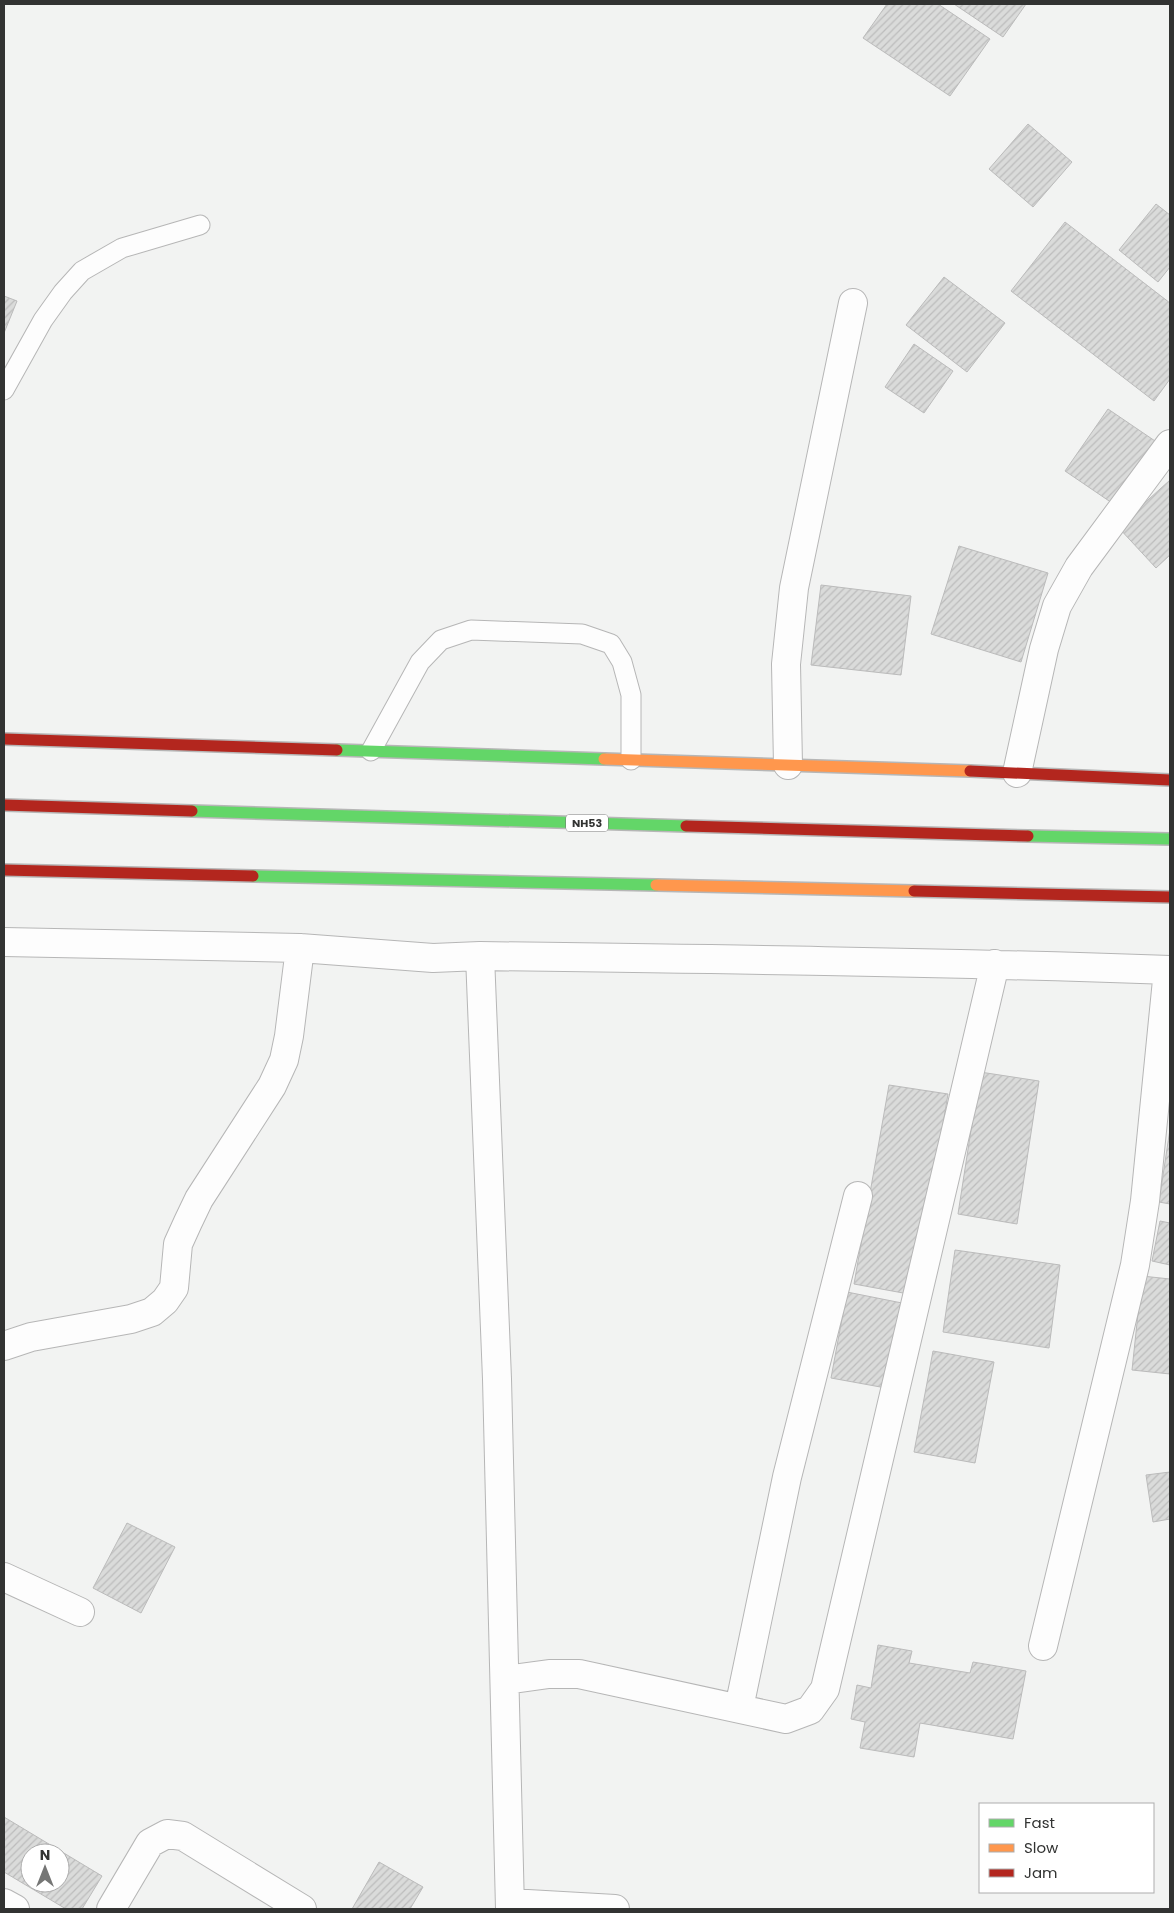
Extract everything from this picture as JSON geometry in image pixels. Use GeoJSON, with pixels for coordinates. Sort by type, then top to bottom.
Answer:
{"type":"FeatureCollection","features":[{"type":"Feature","properties":{"kind":"main road"},"geometry":{"type":"LineString","coordinates":[[4,738],[1170,780]]}},
{"type":"Feature","properties":{"kind":"main road","name":"NH53"},"geometry":{"type":"LineString","coordinates":[[4,805],[1170,839]]}},
{"type":"Feature","properties":{"kind":"main road"},"geometry":{"type":"LineString","coordinates":[[4,870],[1170,897]]}},
{"type":"Feature","properties":{"kind":"street"},"geometry":{"type":"LineString","coordinates":[[788,765],[786,664],[794,588],[853,303]]}},
{"type":"Feature","properties":{"kind":"street"},"geometry":{"type":"LineString","coordinates":[[1017,773],[1044,648],[1057,606],[1079,567],[1170,444]]}},
{"type":"Feature","properties":{"kind":"street"},"geometry":{"type":"LineString","coordinates":[[4,942],[300,948],[433,958],[480,956],[995,964],[1169,970],[1145,1201],[1135,1265],[1043,1646]]}},
{"type":"Feature","properties":{"kind":"street"},"geometry":{"type":"LineString","coordinates":[[4,1346],[31,1338],[131,1319],[152,1312],[165,1301],[174,1288],[178,1244],[199,1199],[272,1086],[284,1060],[289,1036],[300,948]]}},
{"type":"Feature","properties":{"kind":"street"},"geometry":{"type":"LineString","coordinates":[[480,956],[497,1379],[510,1906],[614,1909]]}},
{"type":"Feature","properties":{"kind":"street"},"geometry":{"type":"LineString","coordinates":[[505,1680],[549,1674],[579,1674],[786,1719],[810,1710],[825,1689],[995,964]]}},
{"type":"Feature","properties":{"kind":"street"},"geometry":{"type":"LineString","coordinates":[[739,1708],[787,1476],[858,1196]]}},
{"type":"Feature","properties":{"kind":"street"},"geometry":{"type":"LineString","coordinates":[[4,1577],[80,1612]]}},
{"type":"Feature","properties":{"kind":"street"},"geometry":{"type":"LineString","coordinates":[[111,1909],[150,1843],[167,1834],[183,1836],[302,1909]]}},
{"type":"Feature","properties":{"kind":"street"},"geometry":{"type":"LineString","coordinates":[[4,1903],[15,1909]]}},
{"type":"Feature","properties":{"kind":"lane"},"geometry":{"type":"LineString","coordinates":[[4,390],[43,320],[63,292],[82,271],[122,248],[200,225]]}},
{"type":"Feature","properties":{"kind":"lane"},"geometry":{"type":"LineString","coordinates":[[371,751],[420,662],[441,640],[471,630],[582,634],[611,644],[622,662],[632,695],[631,760]]}},
{"type":"Feature","properties":{"kind":"building"},"geometry":{"type":"Polygon","coordinates":[[[887,4],[938,4],[990,39],[950,96],[863,38],[887,4]]]}},
{"type":"Feature","properties":{"kind":"building"},"geometry":{"type":"Polygon","coordinates":[[[954,4],[1026,4],[1003,37],[954,4]]]}},
{"type":"Feature","properties":{"kind":"building"},"geometry":{"type":"Polygon","coordinates":[[[1028,124],[1072,162],[1033,207],[989,169],[1028,124]]]}},
{"type":"Feature","properties":{"kind":"building"},"geometry":{"type":"Polygon","coordinates":[[[1156,204],[1170,215],[1170,267],[1158,282],[1119,250],[1156,204]]]}},
{"type":"Feature","properties":{"kind":"building"},"geometry":{"type":"Polygon","coordinates":[[[1065,222],[1170,303],[1170,379],[1154,401],[1011,291],[1065,222]]]}},
{"type":"Feature","properties":{"kind":"building"},"geometry":{"type":"Polygon","coordinates":[[[944,277],[1005,323],[967,372],[906,325],[944,277]]]}},
{"type":"Feature","properties":{"kind":"building"},"geometry":{"type":"Polygon","coordinates":[[[4,296],[17,301],[4,333],[4,296]]]}},
{"type":"Feature","properties":{"kind":"building"},"geometry":{"type":"Polygon","coordinates":[[[914,344],[953,371],[924,413],[885,387],[914,344]]]}},
{"type":"Feature","properties":{"kind":"building"},"geometry":{"type":"Polygon","coordinates":[[[1108,409],[1158,443],[1115,505],[1065,471],[1108,409]]]}},
{"type":"Feature","properties":{"kind":"building"},"geometry":{"type":"Polygon","coordinates":[[[1170,480],[1170,555],[1156,568],[1118,527],[1170,480]]]}},
{"type":"Feature","properties":{"kind":"building"},"geometry":{"type":"Polygon","coordinates":[[[959,546],[1048,573],[1021,662],[931,634],[959,546]]]}},
{"type":"Feature","properties":{"kind":"building"},"geometry":{"type":"Polygon","coordinates":[[[821,585],[911,596],[901,675],[811,665],[821,585]]]}},
{"type":"Feature","properties":{"kind":"building"},"geometry":{"type":"Polygon","coordinates":[[[980,1072],[1039,1081],[1017,1224],[958,1214],[980,1072]]]}},
{"type":"Feature","properties":{"kind":"building"},"geometry":{"type":"Polygon","coordinates":[[[889,1085],[948,1094],[914,1295],[854,1284],[889,1085]]]}},
{"type":"Feature","properties":{"kind":"building"},"geometry":{"type":"Polygon","coordinates":[[[1170,1129],[1170,1204],[1159,1202],[1170,1129]]]}},
{"type":"Feature","properties":{"kind":"building"},"geometry":{"type":"Polygon","coordinates":[[[1160,1221],[1170,1223],[1170,1265],[1152,1261],[1160,1221]]]}},
{"type":"Feature","properties":{"kind":"building"},"geometry":{"type":"Polygon","coordinates":[[[955,1250],[1060,1265],[1049,1348],[943,1332],[955,1250]]]}},
{"type":"Feature","properties":{"kind":"building"},"geometry":{"type":"Polygon","coordinates":[[[1142,1276],[1170,1279],[1170,1374],[1132,1370],[1142,1276]]]}},
{"type":"Feature","properties":{"kind":"building"},"geometry":{"type":"Polygon","coordinates":[[[847,1292],[902,1303],[886,1388],[831,1378],[847,1292]]]}},
{"type":"Feature","properties":{"kind":"building"},"geometry":{"type":"Polygon","coordinates":[[[933,1351],[994,1362],[975,1463],[914,1452],[933,1351]]]}},
{"type":"Feature","properties":{"kind":"building"},"geometry":{"type":"Polygon","coordinates":[[[1170,1472],[1170,1519],[1153,1522],[1146,1475],[1170,1472]]]}},
{"type":"Feature","properties":{"kind":"building"},"geometry":{"type":"Polygon","coordinates":[[[127,1523],[175,1547],[141,1613],[93,1588],[127,1523]]]}},
{"type":"Feature","properties":{"kind":"building"},"geometry":{"type":"Polygon","coordinates":[[[878,1645],[912,1651],[909,1663],[970,1673],[973,1662],[1026,1671],[1013,1739],[920,1723],[914,1757],[860,1748],[865,1722],[851,1719],[857,1685],[871,1688],[878,1645]]]}},
{"type":"Feature","properties":{"kind":"building"},"geometry":{"type":"Polygon","coordinates":[[[4,1817],[47,1843],[20,1843],[20,1882],[4,1872],[4,1817]]]}},
{"type":"Feature","properties":{"kind":"building"},"geometry":{"type":"Polygon","coordinates":[[[70,1857],[102,1876],[82,1909],[66,1909],[39,1893],[70,1893],[70,1857]]]}},
{"type":"Feature","properties":{"kind":"building"},"geometry":{"type":"Polygon","coordinates":[[[379,1862],[423,1887],[410,1909],[352,1909],[379,1862]]]}},
{"type":"Feature","properties":{"kind":"traffic: fast"},"geometry":{"type":"LineString","coordinates":[[337,750],[604,759]]}},
{"type":"Feature","properties":{"kind":"traffic: fast"},"geometry":{"type":"LineString","coordinates":[[192,811],[686,826]]}},
{"type":"Feature","properties":{"kind":"traffic: fast"},"geometry":{"type":"LineString","coordinates":[[1028,836],[1170,839]]}},
{"type":"Feature","properties":{"kind":"traffic: fast"},"geometry":{"type":"LineString","coordinates":[[253,876],[656,885]]}},
{"type":"Feature","properties":{"kind":"traffic: slow"},"geometry":{"type":"LineString","coordinates":[[604,759],[970,771]]}},
{"type":"Feature","properties":{"kind":"traffic: slow"},"geometry":{"type":"LineString","coordinates":[[656,885],[914,891]]}},
{"type":"Feature","properties":{"kind":"traffic: jam"},"geometry":{"type":"LineString","coordinates":[[4,739],[337,750]]}},
{"type":"Feature","properties":{"kind":"traffic: jam"},"geometry":{"type":"LineString","coordinates":[[970,771],[1170,780]]}},
{"type":"Feature","properties":{"kind":"traffic: jam"},"geometry":{"type":"LineString","coordinates":[[4,805],[192,811]]}},
{"type":"Feature","properties":{"kind":"traffic: jam"},"geometry":{"type":"LineString","coordinates":[[686,826],[1028,836]]}},
{"type":"Feature","properties":{"kind":"traffic: jam"},"geometry":{"type":"LineString","coordinates":[[4,870],[253,876]]}},
{"type":"Feature","properties":{"kind":"traffic: jam"},"geometry":{"type":"LineString","coordinates":[[914,891],[1170,897]]}}]}
